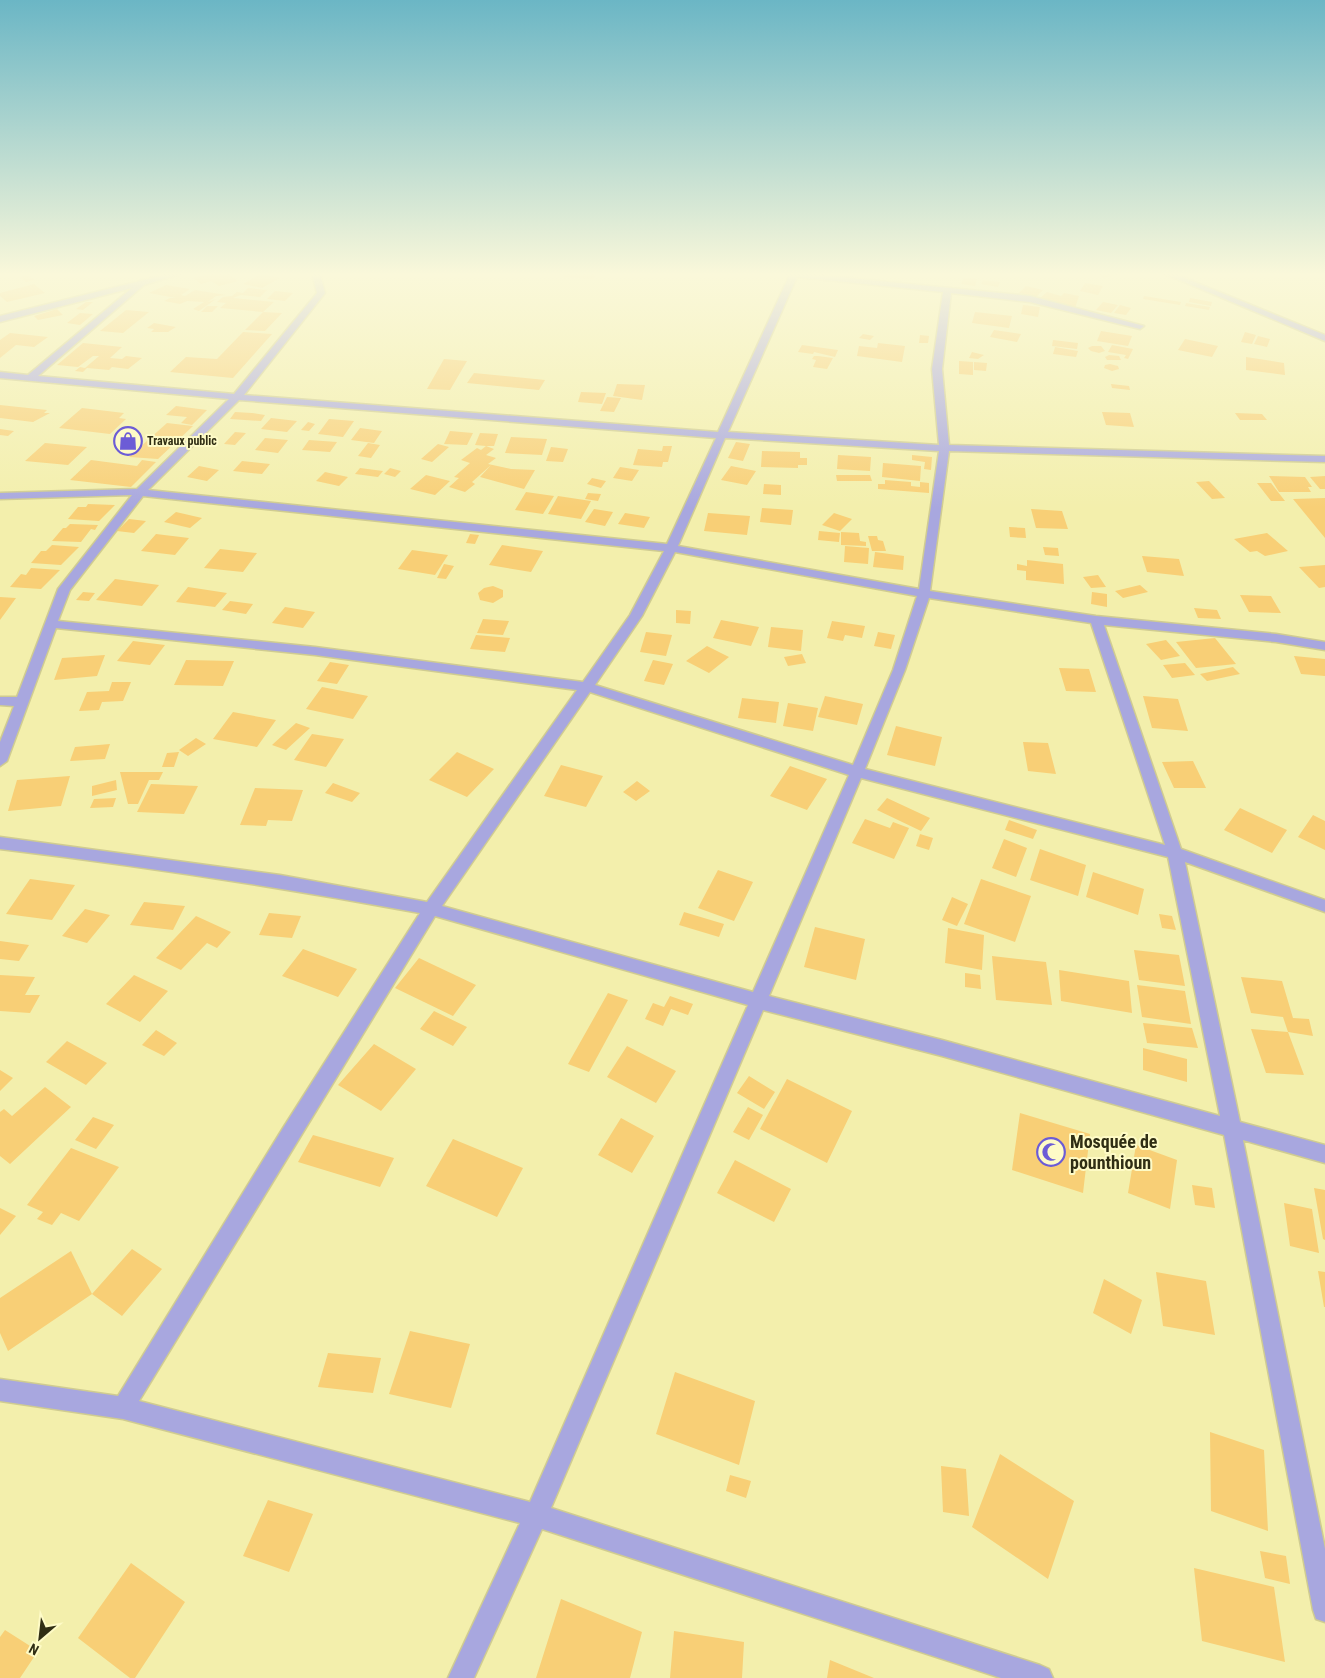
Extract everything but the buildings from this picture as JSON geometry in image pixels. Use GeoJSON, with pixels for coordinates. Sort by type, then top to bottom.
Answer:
{"type":"FeatureCollection","features":[{"type":"Feature","properties":{"kind":"street"},"geometry":{"type":"LineString","coordinates":[[30,378],[60,352]]}},
{"type":"Feature","properties":{"kind":"street"},"geometry":{"type":"LineString","coordinates":[[0,761],[64,589],[140,492],[237,397],[273,352]]}},
{"type":"Feature","properties":{"kind":"street"},"geometry":{"type":"LineString","coordinates":[[123,1408],[290,1134],[431,909],[636,616],[671,548],[758,352]]}},
{"type":"Feature","properties":{"kind":"street"},"geometry":{"type":"LineString","coordinates":[[461,1678],[536,1514],[857,772],[899,670],[924,594],[944,448],[937,369],[939,352]]}},
{"type":"Feature","properties":{"kind":"street"},"geometry":{"type":"LineString","coordinates":[[0,375],[237,397],[721,435],[944,448],[1325,459]]}},
{"type":"Feature","properties":{"kind":"street"},"geometry":{"type":"LineString","coordinates":[[0,496],[140,492],[671,548],[924,594],[1096,620],[1276,638],[1325,646]]}},
{"type":"Feature","properties":{"kind":"street"},"geometry":{"type":"LineString","coordinates":[[1096,620],[1175,853],[1232,1130],[1325,1610]]}},
{"type":"Feature","properties":{"kind":"street"},"geometry":{"type":"LineString","coordinates":[[51,624],[315,651],[588,687],[857,772],[1175,853],[1325,906]]}},
{"type":"Feature","properties":{"kind":"street"},"geometry":{"type":"LineString","coordinates":[[0,701],[22,702]]}},
{"type":"Feature","properties":{"kind":"street"},"geometry":{"type":"LineString","coordinates":[[0,843],[131,859],[280,881],[431,909],[758,1001],[942,1048],[1232,1130],[1325,1154]]}},
{"type":"Feature","properties":{"kind":"street"},"geometry":{"type":"LineString","coordinates":[[0,1390],[123,1408],[536,1514],[1040,1678]]}},
{"type":"Feature","properties":{"kind":"place","name":"Travaux public"},"geometry":{"type":"Point","coordinates":[128,441]}},
{"type":"Feature","properties":{"kind":"place","name":"Mosquée de pounthioun"},"geometry":{"type":"Point","coordinates":[1051,1152]}}]}
